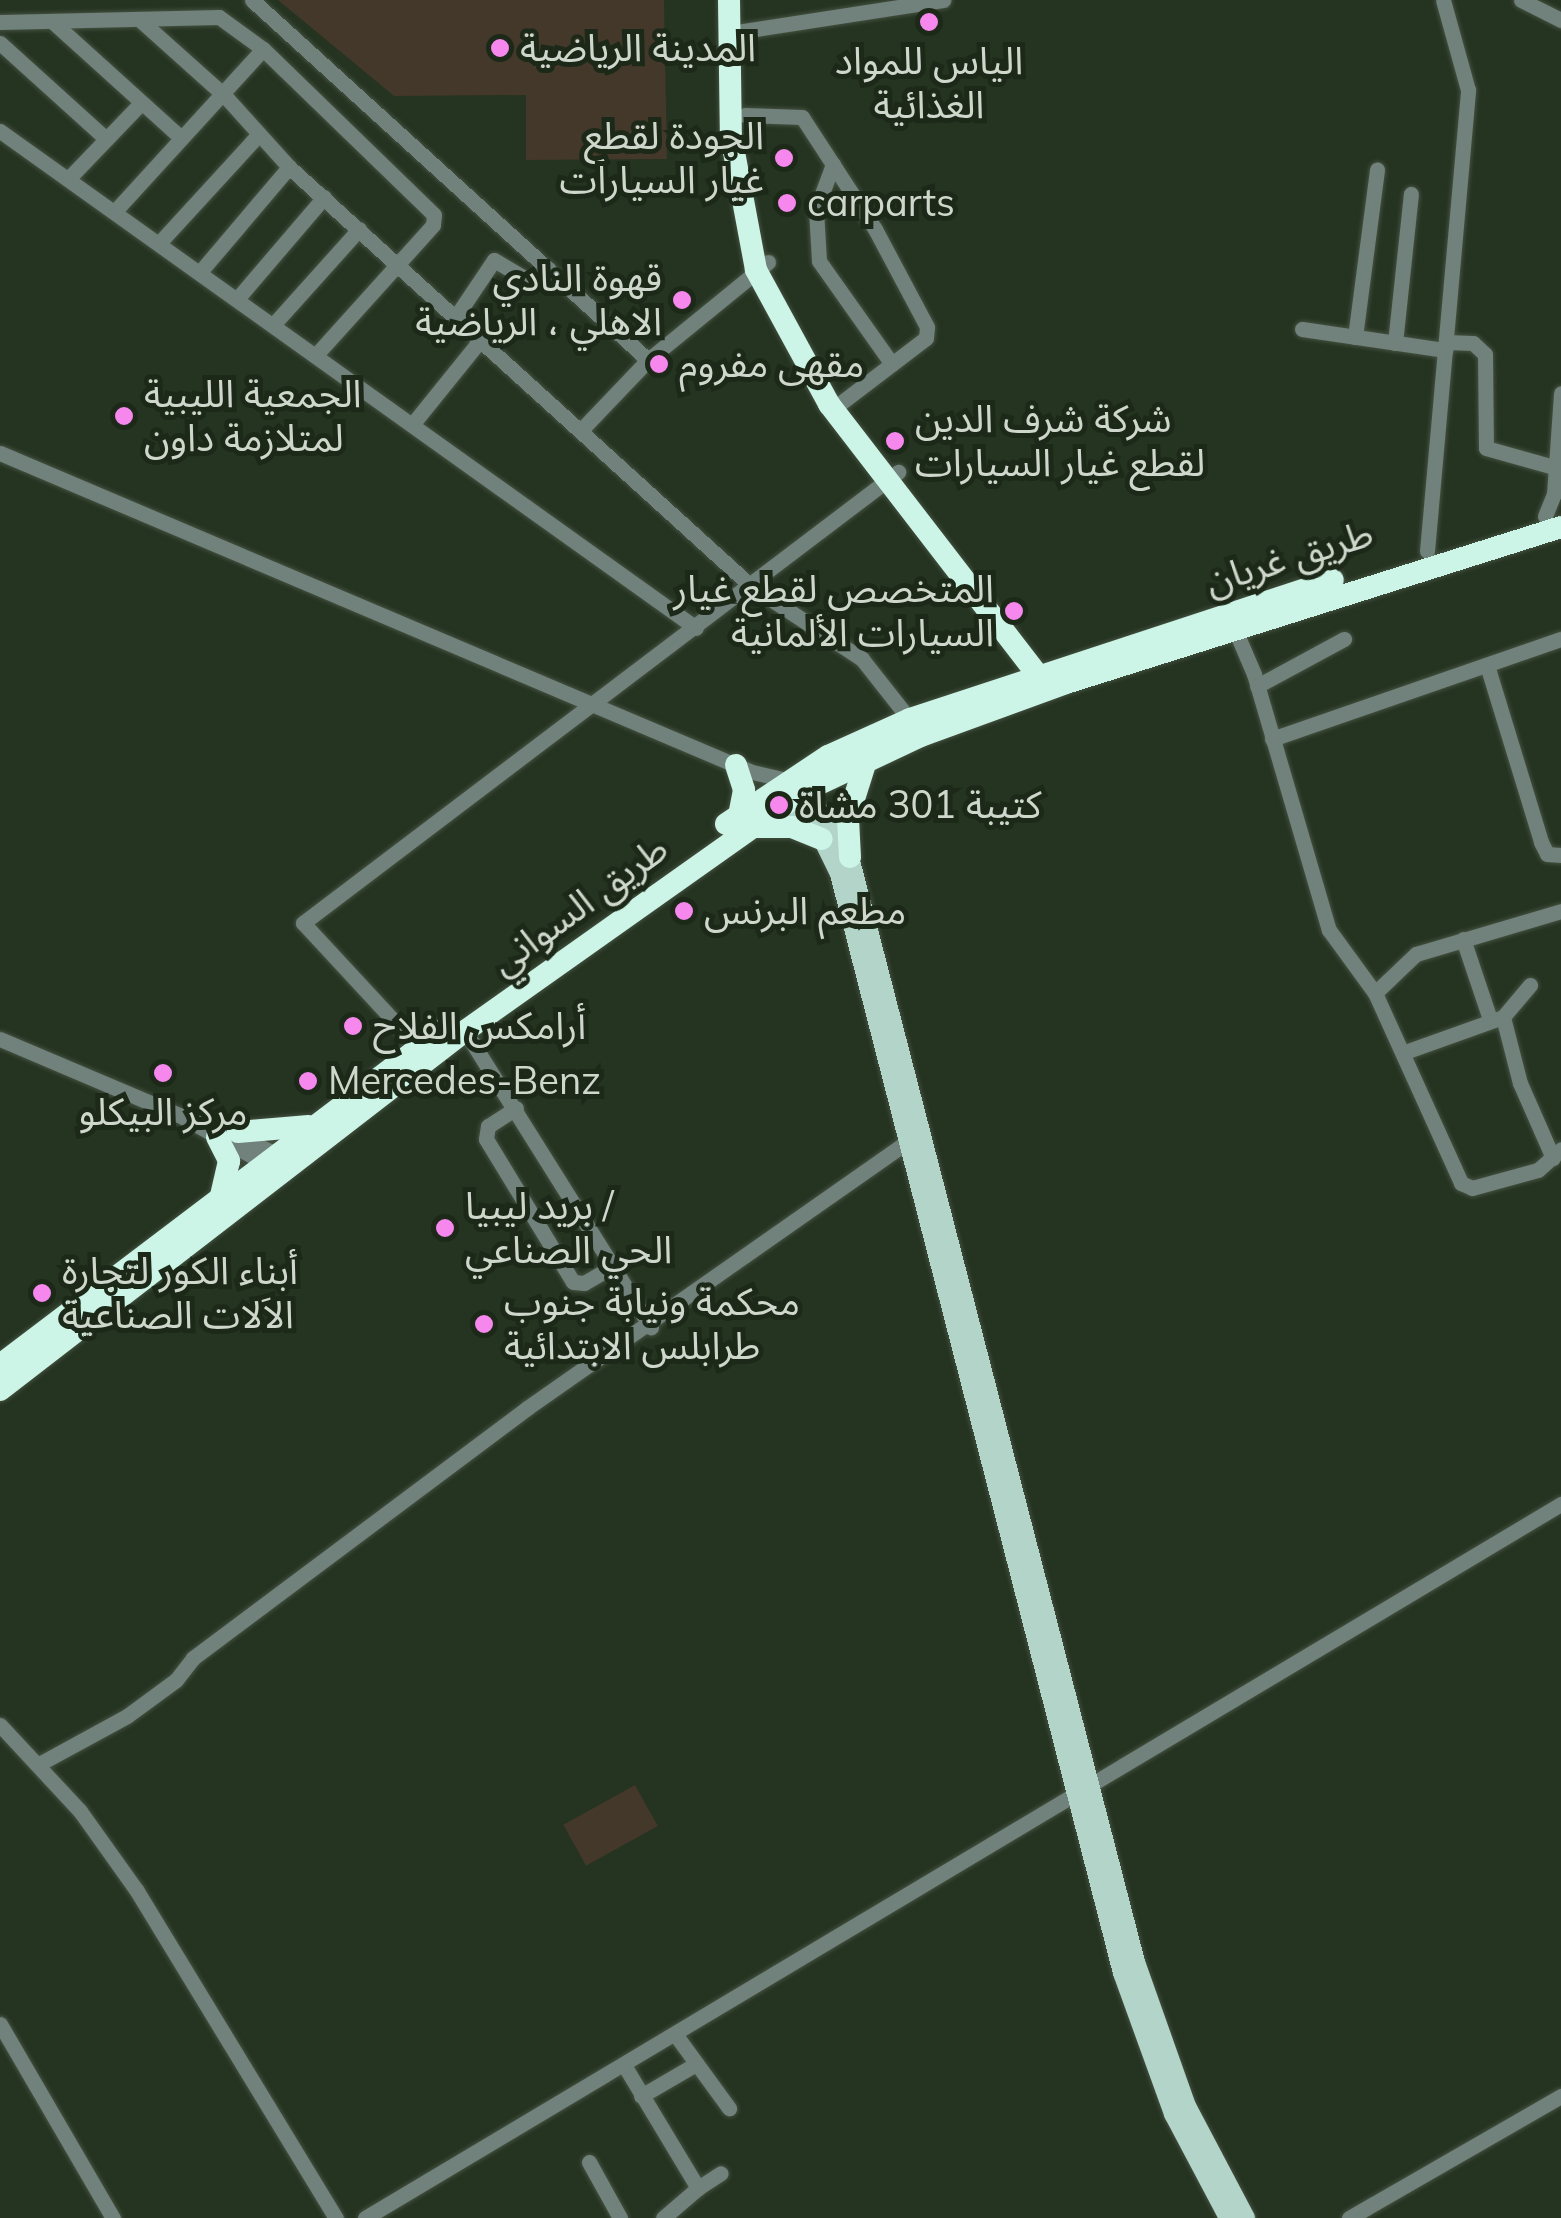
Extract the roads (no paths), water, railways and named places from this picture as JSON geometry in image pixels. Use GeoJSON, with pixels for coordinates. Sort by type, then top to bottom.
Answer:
{"type":"FeatureCollection","features":[{"type":"Feature","properties":{"kind":"highway"},"geometry":{"type":"LineString","coordinates":[[729,0],[762,266],[807,348],[893,476]]}},
{"type":"Feature","properties":{"kind":"highway"},"geometry":{"type":"LineString","coordinates":[[742,0],[736,33],[735,175],[762,266],[812,379],[1053,679]]}},
{"type":"Feature","properties":{"kind":"highway","name":"طريق غريان"},"geometry":{"type":"LineString","coordinates":[[1231,621],[1427,552],[1556,518]]}},
{"type":"Feature","properties":{"kind":"highway","name":"طريق غريان"},"geometry":{"type":"LineString","coordinates":[[1053,679],[1556,518]]}},
{"type":"Feature","properties":{"kind":"highway","name":"طريق السواني"},"geometry":{"type":"LineString","coordinates":[[0,1390],[279,1162],[318,1124],[418,1047],[788,790],[916,728],[1053,679]]}},
{"type":"Feature","properties":{"kind":"highway","name":"طريق السواني"},"geometry":{"type":"LineString","coordinates":[[788,790],[866,761],[916,728]]}},
{"type":"Feature","properties":{"kind":"highway"},"geometry":{"type":"LineString","coordinates":[[850,858],[848,818],[866,761]]}},
{"type":"Feature","properties":{"kind":"highway"},"geometry":{"type":"LineString","coordinates":[[744,769],[742,822],[776,824],[822,839]]}},
{"type":"Feature","properties":{"kind":"highway","name":"طريق السواني"},"geometry":{"type":"LineString","coordinates":[[0,1366],[220,1200],[465,1031],[742,822]]}},
{"type":"Feature","properties":{"kind":"highway"},"geometry":{"type":"LineString","coordinates":[[220,1200],[229,1175],[228,1134],[318,1124]]}},
{"type":"Feature","properties":{"kind":"main road"},"geometry":{"type":"LineString","coordinates":[[788,790],[822,839],[839,874],[1084,1790],[1142,2035],[1173,2114],[1228,2218]]}},
{"type":"Feature","properties":{"kind":"main road"},"geometry":{"type":"LineString","coordinates":[[788,790],[850,858],[912,1140]]}},
{"type":"Feature","properties":{"kind":"main road"},"geometry":{"type":"LineString","coordinates":[[1084,1790],[1164,2050],[1246,2218]]}},
{"type":"Feature","properties":{"kind":"street"},"geometry":{"type":"LineString","coordinates":[[252,0],[648,360]]}},
{"type":"Feature","properties":{"kind":"street"},"geometry":{"type":"LineString","coordinates":[[736,33],[942,0]]}},
{"type":"Feature","properties":{"kind":"street"},"geometry":{"type":"LineString","coordinates":[[1427,552],[1468,90],[1443,0]]}},
{"type":"Feature","properties":{"kind":"street"},"geometry":{"type":"LineString","coordinates":[[1521,0],[1545,5],[1561,20]]}},
{"type":"Feature","properties":{"kind":"street"},"geometry":{"type":"LineString","coordinates":[[0,22],[219,17],[263,50],[434,215],[433,225],[316,355]]}},
{"type":"Feature","properties":{"kind":"street"},"geometry":{"type":"LineString","coordinates":[[140,20],[224,95],[289,167],[583,428],[750,586],[862,659],[916,728]]}},
{"type":"Feature","properties":{"kind":"street"},"geometry":{"type":"LineString","coordinates":[[54,22],[180,136]]}},
{"type":"Feature","properties":{"kind":"street"},"geometry":{"type":"LineString","coordinates":[[0,42],[105,138]]}},
{"type":"Feature","properties":{"kind":"street"},"geometry":{"type":"LineString","coordinates":[[116,210],[263,50]]}},
{"type":"Feature","properties":{"kind":"street"},"geometry":{"type":"LineString","coordinates":[[69,178],[141,103]]}},
{"type":"Feature","properties":{"kind":"street"},"geometry":{"type":"LineString","coordinates":[[745,115],[797,113],[833,164],[927,327],[926,338],[842,402]]}},
{"type":"Feature","properties":{"kind":"street"},"geometry":{"type":"LineString","coordinates":[[0,130],[415,421],[696,628]]}},
{"type":"Feature","properties":{"kind":"street"},"geometry":{"type":"LineString","coordinates":[[161,241],[259,134]]}},
{"type":"Feature","properties":{"kind":"street"},"geometry":{"type":"LineString","coordinates":[[833,164],[816,210],[820,261],[892,364]]}},
{"type":"Feature","properties":{"kind":"street"},"geometry":{"type":"LineString","coordinates":[[200,272],[289,167]]}},
{"type":"Feature","properties":{"kind":"street"},"geometry":{"type":"LineString","coordinates":[[1355,337],[1377,169]]}},
{"type":"Feature","properties":{"kind":"street"},"geometry":{"type":"LineString","coordinates":[[1394,343],[1411,194]]}},
{"type":"Feature","properties":{"kind":"street"},"geometry":{"type":"LineString","coordinates":[[236,299],[324,197]]}},
{"type":"Feature","properties":{"kind":"street"},"geometry":{"type":"LineString","coordinates":[[273,325],[359,230]]}},
{"type":"Feature","properties":{"kind":"street"},"geometry":{"type":"LineString","coordinates":[[457,316],[494,260],[527,282],[548,269]]}},
{"type":"Feature","properties":{"kind":"street"},"geometry":{"type":"LineString","coordinates":[[583,428],[648,360],[762,266]]}},
{"type":"Feature","properties":{"kind":"street"},"geometry":{"type":"LineString","coordinates":[[1302,330],[1394,343],[1473,343],[1485,354],[1486,448],[1559,472]]}},
{"type":"Feature","properties":{"kind":"street"},"geometry":{"type":"LineString","coordinates":[[415,421],[482,338]]}},
{"type":"Feature","properties":{"kind":"street"},"geometry":{"type":"LineString","coordinates":[[1556,518],[1561,393]]}},
{"type":"Feature","properties":{"kind":"street"},"geometry":{"type":"LineString","coordinates":[[0,453],[592,702],[788,790]]}},
{"type":"Feature","properties":{"kind":"street"},"geometry":{"type":"LineString","coordinates":[[418,1047],[303,923],[893,476]]}},
{"type":"Feature","properties":{"kind":"street"},"geometry":{"type":"LineString","coordinates":[[1231,621],[1258,686],[1329,930],[1375,994],[1466,1187],[1538,1170],[1557,1153],[1520,1082],[1463,939]]}},
{"type":"Feature","properties":{"kind":"street"},"geometry":{"type":"LineString","coordinates":[[1258,686],[1344,639]]}},
{"type":"Feature","properties":{"kind":"street"},"geometry":{"type":"LineString","coordinates":[[1272,739],[1561,639]]}},
{"type":"Feature","properties":{"kind":"street"},"geometry":{"type":"LineString","coordinates":[[1486,666],[1541,842],[1547,854],[1561,855]]}},
{"type":"Feature","properties":{"kind":"street"},"geometry":{"type":"LineString","coordinates":[[1375,994],[1416,954],[1561,911]]}},
{"type":"Feature","properties":{"kind":"street"},"geometry":{"type":"LineString","coordinates":[[1405,1052],[1496,1018],[1530,985]]}},
{"type":"Feature","properties":{"kind":"street"},"geometry":{"type":"LineString","coordinates":[[465,1031],[651,1327]]}},
{"type":"Feature","properties":{"kind":"street"},"geometry":{"type":"LineString","coordinates":[[0,1039],[228,1134],[279,1162]]}},
{"type":"Feature","properties":{"kind":"street"},"geometry":{"type":"LineString","coordinates":[[516,1108],[488,1126],[486,1139],[573,1282],[584,1284],[615,1265]]}},
{"type":"Feature","properties":{"kind":"street"},"geometry":{"type":"LineString","coordinates":[[39,1764],[127,1716],[176,1680],[192,1658],[527,1408],[651,1327],[912,1140]]}},
{"type":"Feature","properties":{"kind":"street"},"geometry":{"type":"LineString","coordinates":[[365,2218],[1561,1504]]}},
{"type":"Feature","properties":{"kind":"street"},"geometry":{"type":"LineString","coordinates":[[0,1725],[39,1764],[137,1891],[336,2218]]}},
{"type":"Feature","properties":{"kind":"street"},"geometry":{"type":"LineString","coordinates":[[0,2024],[112,2218]]}},
{"type":"Feature","properties":{"kind":"street"},"geometry":{"type":"LineString","coordinates":[[675,2034],[729,2108]]}},
{"type":"Feature","properties":{"kind":"street"},"geometry":{"type":"LineString","coordinates":[[642,2096],[696,2064]]}},
{"type":"Feature","properties":{"kind":"street"},"geometry":{"type":"LineString","coordinates":[[624,2066],[698,2188]]}},
{"type":"Feature","properties":{"kind":"street"},"geometry":{"type":"LineString","coordinates":[[1349,2218],[1561,2096]]}},
{"type":"Feature","properties":{"kind":"street"},"geometry":{"type":"LineString","coordinates":[[589,2162],[620,2218]]}},
{"type":"Feature","properties":{"kind":"street"},"geometry":{"type":"LineString","coordinates":[[664,2218],[721,2172]]}},
{"type":"Feature","properties":{"kind":"place","name":"الياس للمواد الغذائية"},"geometry":{"type":"Point","coordinates":[929,22]}},
{"type":"Feature","properties":{"kind":"place","name":"المدينة الرياضية"},"geometry":{"type":"Point","coordinates":[500,48]}},
{"type":"Feature","properties":{"kind":"place","name":"الجودة لقطع غيار السيارات"},"geometry":{"type":"Point","coordinates":[784,158]}},
{"type":"Feature","properties":{"kind":"place","name":"carparts"},"geometry":{"type":"Point","coordinates":[787,203]}},
{"type":"Feature","properties":{"kind":"place","name":"قهوة النادي الاهلي ، الرياضية"},"geometry":{"type":"Point","coordinates":[682,300]}},
{"type":"Feature","properties":{"kind":"place","name":"مقهى مفروم"},"geometry":{"type":"Point","coordinates":[659,364]}},
{"type":"Feature","properties":{"kind":"place","name":"الجمعية الليبية لمتلازمة داون"},"geometry":{"type":"Point","coordinates":[124,416]}},
{"type":"Feature","properties":{"kind":"place","name":"شركة شرف الدين لقطع غيار السيارات"},"geometry":{"type":"Point","coordinates":[895,441]}},
{"type":"Feature","properties":{"kind":"place","name":"المتخصص لقطع غيار السيارات الألمانية"},"geometry":{"type":"Point","coordinates":[1014,611]}},
{"type":"Feature","properties":{"kind":"place","name":"كتيبة 301 مشاة"},"geometry":{"type":"Point","coordinates":[779,805]}},
{"type":"Feature","properties":{"kind":"place","name":"مطعم البرنس"},"geometry":{"type":"Point","coordinates":[684,911]}},
{"type":"Feature","properties":{"kind":"place","name":"أرامكس الفلاح"},"geometry":{"type":"Point","coordinates":[353,1026]}},
{"type":"Feature","properties":{"kind":"place","name":"مركز البيكلو"},"geometry":{"type":"Point","coordinates":[163,1073]}},
{"type":"Feature","properties":{"kind":"place","name":"Mercedes-Benz"},"geometry":{"type":"Point","coordinates":[308,1081]}},
{"type":"Feature","properties":{"kind":"place","name":"بريد ليبيا / الحي الصناعي"},"geometry":{"type":"Point","coordinates":[445,1228]}},
{"type":"Feature","properties":{"kind":"place","name":"أبناء الكور لتجارة الاَلات الصناعية"},"geometry":{"type":"Point","coordinates":[42,1293]}},
{"type":"Feature","properties":{"kind":"place","name":"محكمة ونيابة جنوب طرابلس الابتدائية"},"geometry":{"type":"Point","coordinates":[484,1324]}}]}
